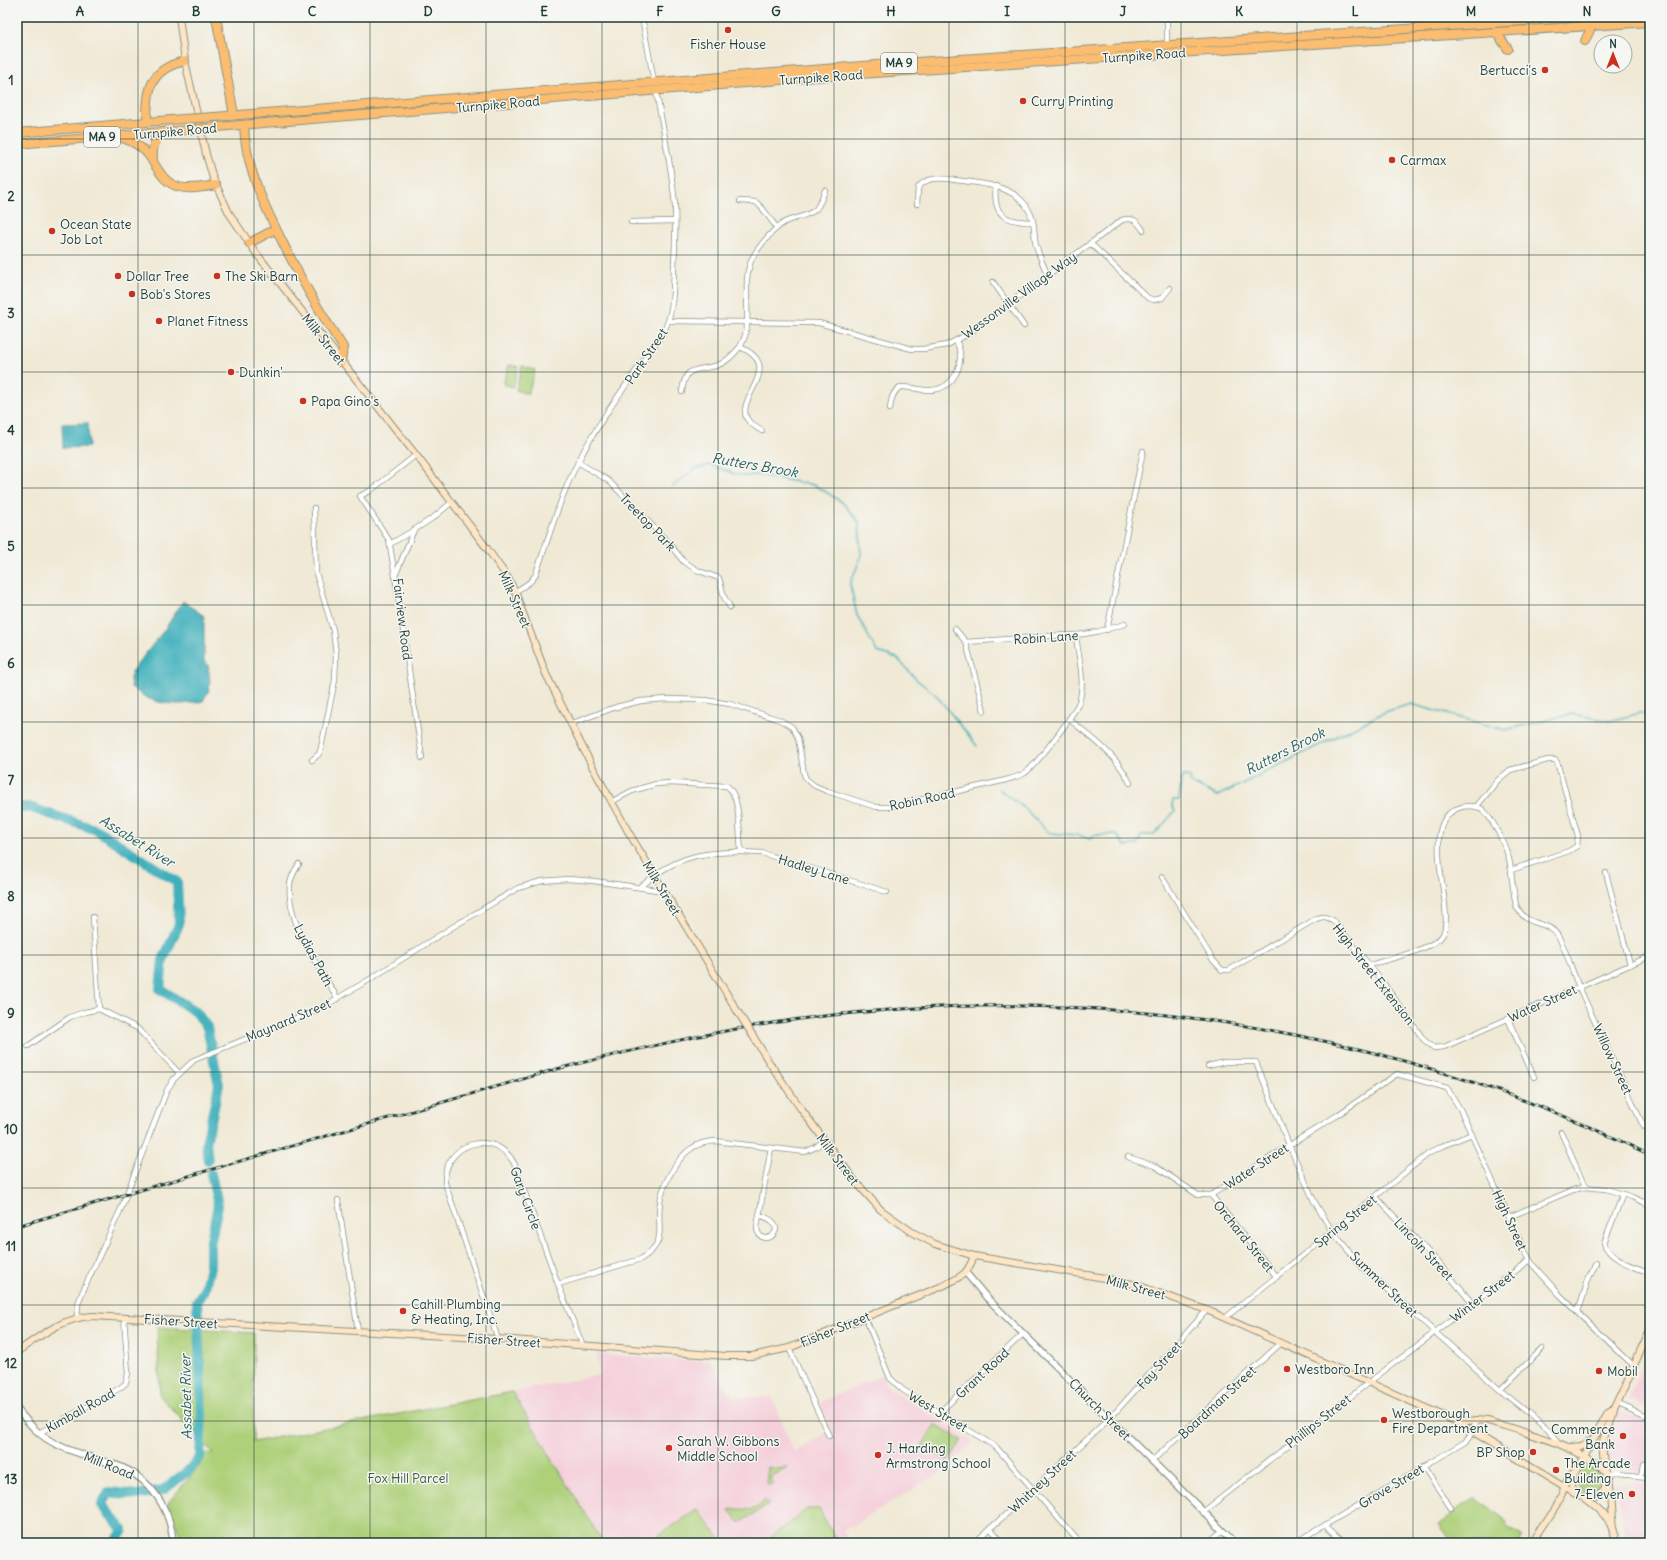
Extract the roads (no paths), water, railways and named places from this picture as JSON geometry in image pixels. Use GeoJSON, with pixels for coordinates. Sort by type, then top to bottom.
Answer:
{"type":"FeatureCollection","features":[{"type":"Feature","properties":{"kind":"highway"},"geometry":{"type":"LineString","coordinates":[[216,17],[234,115]]}},
{"type":"Feature","properties":{"kind":"highway","name":"Turnpike Road"},"geometry":{"type":"LineString","coordinates":[[17,133],[214,116],[880,64],[1584,17]]}},
{"type":"Feature","properties":{"kind":"highway","name":"Turnpike Road"},"geometry":{"type":"LineString","coordinates":[[17,144],[821,77],[1650,22]]}},
{"type":"Feature","properties":{"kind":"highway"},"geometry":{"type":"LineString","coordinates":[[1585,41],[1592,26]]}},
{"type":"Feature","properties":{"kind":"highway"},"geometry":{"type":"LineString","coordinates":[[1496,32],[1508,49]]}},
{"type":"Feature","properties":{"kind":"highway"},"geometry":{"type":"LineString","coordinates":[[147,122],[148,92],[152,81],[165,68],[177,62],[185,61]]}},
{"type":"Feature","properties":{"kind":"highway"},"geometry":{"type":"LineString","coordinates":[[244,126],[246,146],[262,198],[307,290],[343,347],[341,362]]}},
{"type":"Feature","properties":{"kind":"highway"},"geometry":{"type":"LineString","coordinates":[[153,162],[154,144],[159,136],[165,132]]}},
{"type":"Feature","properties":{"kind":"highway"},"geometry":{"type":"LineString","coordinates":[[112,136],[136,144],[146,153],[159,173],[172,184],[193,188],[216,185]]}},
{"type":"Feature","properties":{"kind":"highway"},"geometry":{"type":"LineString","coordinates":[[248,243],[276,229]]}},
{"type":"Feature","properties":{"kind":"main road","name":"Milk Street"},"geometry":{"type":"LineString","coordinates":[[179,17],[185,61],[207,159],[216,185],[229,213],[248,243],[416,455],[494,557],[515,592],[541,662],[570,724],[611,802],[654,875],[780,1079],[863,1191],[891,1218],[929,1241],[974,1256],[1124,1282],[1149,1288],[1207,1310],[1457,1422],[1529,1465],[1564,1490],[1582,1496],[1604,1513],[1612,1530]]}},
{"type":"Feature","properties":{"kind":"main road"},"geometry":{"type":"LineString","coordinates":[[966,1273],[970,1269],[974,1256]]}},
{"type":"Feature","properties":{"kind":"main road","name":"Fisher Street"},"geometry":{"type":"LineString","coordinates":[[17,1352],[55,1326],[77,1317],[92,1316],[498,1339],[740,1356],[765,1354],[789,1348],[945,1285],[966,1273]]}},
{"type":"Feature","properties":{"kind":"main road"},"geometry":{"type":"LineString","coordinates":[[1606,1484],[1600,1493],[1593,1496],[1582,1496],[1575,1489],[1573,1484],[1576,1470],[1608,1413],[1613,1410],[1617,1403],[1650,1331]]}},
{"type":"Feature","properties":{"kind":"main road"},"geometry":{"type":"LineString","coordinates":[[1613,1410],[1613,1416],[1604,1434],[1602,1450],[1612,1530],[1616,1543]]}},
{"type":"Feature","properties":{"kind":"main road","name":"Milk Street"},"geometry":{"type":"LineString","coordinates":[[1457,1422],[1477,1420],[1488,1421],[1558,1443],[1569,1448],[1594,1464]]}},
{"type":"Feature","properties":{"kind":"main road"},"geometry":{"type":"LineString","coordinates":[[1569,1448],[1582,1447],[1593,1440]]}},
{"type":"Feature","properties":{"kind":"main road"},"geometry":{"type":"LineString","coordinates":[[1531,1543],[1564,1490],[1571,1474],[1585,1464],[1594,1464],[1605,1474]]}},
{"type":"Feature","properties":{"kind":"street"},"geometry":{"type":"LineString","coordinates":[[642,17],[654,82]]}},
{"type":"Feature","properties":{"kind":"street"},"geometry":{"type":"LineString","coordinates":[[1166,17],[1167,45]]}},
{"type":"Feature","properties":{"kind":"street","name":"Park Street"},"geometry":{"type":"LineString","coordinates":[[515,592],[530,582],[535,576],[558,509],[578,462],[602,421],[663,333],[669,321],[673,296],[675,221],[674,193],[656,91]]}},
{"type":"Feature","properties":{"kind":"street"},"geometry":{"type":"LineString","coordinates":[[917,204],[918,188],[926,180],[944,178],[996,186],[1012,192],[1026,205],[1033,222],[1036,244],[1047,275]]}},
{"type":"Feature","properties":{"kind":"street"},"geometry":{"type":"LineString","coordinates":[[996,186],[995,204],[1001,214],[1012,222],[1033,222]]}},
{"type":"Feature","properties":{"kind":"street"},"geometry":{"type":"LineString","coordinates":[[682,392],[684,378],[691,371],[722,363],[740,347],[744,339],[748,270],[752,260],[757,251],[777,228],[785,222],[812,212],[816,208],[825,190]]}},
{"type":"Feature","properties":{"kind":"street"},"geometry":{"type":"LineString","coordinates":[[740,201],[756,202],[763,208],[777,228]]}},
{"type":"Feature","properties":{"kind":"street","name":"Wessonville Village Way"},"geometry":{"type":"LineString","coordinates":[[669,321],[819,323],[912,349],[935,348],[956,341],[1008,305],[1112,226],[1127,218],[1137,221],[1144,230]]}},
{"type":"Feature","properties":{"kind":"street"},"geometry":{"type":"LineString","coordinates":[[631,222],[675,221]]}},
{"type":"Feature","properties":{"kind":"street"},"geometry":{"type":"LineString","coordinates":[[1090,243],[1148,298],[1154,300],[1162,298],[1170,288]]}},
{"type":"Feature","properties":{"kind":"street"},"geometry":{"type":"LineString","coordinates":[[992,282],[1024,326]]}},
{"type":"Feature","properties":{"kind":"street"},"geometry":{"type":"LineString","coordinates":[[890,409],[895,391],[900,387],[931,390],[948,384],[960,365],[961,354],[960,348],[956,341]]}},
{"type":"Feature","properties":{"kind":"street"},"geometry":{"type":"LineString","coordinates":[[740,347],[748,350],[754,356],[759,368],[758,380],[746,404],[745,411],[748,420],[762,431]]}},
{"type":"Feature","properties":{"kind":"street"},"geometry":{"type":"LineString","coordinates":[[1107,630],[1143,451]]}},
{"type":"Feature","properties":{"kind":"street"},"geometry":{"type":"LineString","coordinates":[[395,576],[390,544],[384,532],[360,496],[370,491],[416,455]]}},
{"type":"Feature","properties":{"kind":"street","name":"Treetop Park"},"geometry":{"type":"LineString","coordinates":[[578,462],[608,481],[667,541],[684,562],[699,571],[719,578],[724,597],[730,607]]}},
{"type":"Feature","properties":{"kind":"street"},"geometry":{"type":"LineString","coordinates":[[390,544],[434,517],[452,502]]}},
{"type":"Feature","properties":{"kind":"street"},"geometry":{"type":"LineString","coordinates":[[312,760],[319,754],[323,742],[335,680],[336,654],[333,630],[319,589],[316,573],[314,508]]}},
{"type":"Feature","properties":{"kind":"street","name":"Fairview Road"},"geometry":{"type":"LineString","coordinates":[[414,530],[395,576],[422,758]]}},
{"type":"Feature","properties":{"kind":"street","name":"Robin Lane"},"geometry":{"type":"LineString","coordinates":[[966,642],[1076,635],[1107,630],[1124,624]]}},
{"type":"Feature","properties":{"kind":"street"},"geometry":{"type":"LineString","coordinates":[[956,629],[966,642],[984,711]]}},
{"type":"Feature","properties":{"kind":"street","name":"Robin Road"},"geometry":{"type":"LineString","coordinates":[[570,724],[616,707],[640,701],[666,699],[705,700],[730,704],[780,720],[792,727],[798,738],[804,774],[806,779],[815,786],[876,807],[889,807],[1014,778],[1026,772],[1035,763],[1069,719],[1080,701],[1082,688],[1076,635]]}},
{"type":"Feature","properties":{"kind":"street"},"geometry":{"type":"LineString","coordinates":[[1069,719],[1110,754],[1124,769],[1130,783]]}},
{"type":"Feature","properties":{"kind":"street"},"geometry":{"type":"LineString","coordinates":[[1369,965],[1424,948],[1436,942],[1442,936],[1445,929],[1445,915],[1439,850],[1440,832],[1446,818],[1453,812],[1465,807],[1476,807],[1487,792],[1506,773],[1548,760],[1555,760],[1557,762],[1578,836],[1577,846],[1569,851],[1511,870]]}},
{"type":"Feature","properties":{"kind":"street"},"geometry":{"type":"LineString","coordinates":[[611,802],[632,791],[656,784],[670,783],[727,786],[733,792],[736,800],[740,852]]}},
{"type":"Feature","properties":{"kind":"street","name":"Willow Street"},"geometry":{"type":"LineString","coordinates":[[1476,807],[1482,809],[1496,829],[1506,850],[1511,870],[1514,899],[1518,911],[1526,919],[1554,931],[1558,937],[1641,1121],[1644,1126],[1650,1130]]}},
{"type":"Feature","properties":{"kind":"street","name":"Hadley Lane"},"geometry":{"type":"LineString","coordinates":[[654,875],[702,853],[762,853],[887,892]]}},
{"type":"Feature","properties":{"kind":"street","name":"Lydias Path"},"geometry":{"type":"LineString","coordinates":[[299,864],[290,884],[293,911],[298,928],[306,946],[338,999]]}},
{"type":"Feature","properties":{"kind":"street"},"geometry":{"type":"LineString","coordinates":[[1606,873],[1630,964]]}},
{"type":"Feature","properties":{"kind":"street"},"geometry":{"type":"LineString","coordinates":[[638,888],[648,882],[654,875]]}},
{"type":"Feature","properties":{"kind":"street","name":"High Street Extension"},"geometry":{"type":"LineString","coordinates":[[1162,877],[1220,969],[1229,970],[1314,920],[1324,917],[1334,921],[1369,965],[1424,1040],[1433,1048]]}},
{"type":"Feature","properties":{"kind":"street","name":"Maynard Street"},"geometry":{"type":"LineString","coordinates":[[77,1317],[78,1304],[82,1293],[120,1211],[167,1090],[179,1073],[194,1060],[308,1014],[338,999],[518,888],[542,881],[568,879],[664,891]]}},
{"type":"Feature","properties":{"kind":"street"},"geometry":{"type":"LineString","coordinates":[[93,917],[99,1009]]}},
{"type":"Feature","properties":{"kind":"street","name":"Water Street"},"geometry":{"type":"LineString","coordinates":[[1433,1048],[1444,1047],[1579,986],[1650,956]]}},
{"type":"Feature","properties":{"kind":"street"},"geometry":{"type":"LineString","coordinates":[[28,1046],[70,1017],[99,1009],[137,1028],[179,1073]]}},
{"type":"Feature","properties":{"kind":"street"},"geometry":{"type":"LineString","coordinates":[[1508,1019],[1534,1077]]}},
{"type":"Feature","properties":{"kind":"street","name":"Summer Street"},"geometry":{"type":"LineString","coordinates":[[1208,1066],[1225,1062],[1256,1062],[1289,1145],[1314,1201],[1332,1231],[1363,1268],[1500,1390],[1545,1426],[1558,1443]]}},
{"type":"Feature","properties":{"kind":"street","name":"Water Street"},"geometry":{"type":"LineString","coordinates":[[1211,1195],[1336,1116],[1397,1074],[1401,1075]]}},
{"type":"Feature","properties":{"kind":"street","name":"High Street"},"geometry":{"type":"LineString","coordinates":[[1401,1075],[1447,1088],[1460,1109],[1509,1217],[1533,1265],[1578,1312],[1634,1366]]}},
{"type":"Feature","properties":{"kind":"street"},"geometry":{"type":"LineString","coordinates":[[1561,1132],[1585,1187]]}},
{"type":"Feature","properties":{"kind":"street","name":"Spring Street"},"geometry":{"type":"LineString","coordinates":[[1225,1318],[1428,1154],[1442,1146],[1472,1134]]}},
{"type":"Feature","properties":{"kind":"street"},"geometry":{"type":"LineString","coordinates":[[558,1284],[641,1259],[651,1252],[658,1241],[660,1229],[660,1203],[663,1191],[674,1168],[691,1148],[703,1143],[715,1141],[805,1152],[816,1147],[824,1140]]}},
{"type":"Feature","properties":{"kind":"street","name":"Gary Circle"},"geometry":{"type":"LineString","coordinates":[[498,1339],[446,1186],[445,1178],[447,1168],[452,1158],[459,1150],[473,1144],[487,1143],[499,1148],[511,1158],[583,1346]]}},
{"type":"Feature","properties":{"kind":"street"},"geometry":{"type":"LineString","coordinates":[[759,1215],[772,1220],[775,1224],[776,1230],[772,1237],[764,1238],[758,1233],[757,1227],[759,1215],[771,1148]]}},
{"type":"Feature","properties":{"kind":"street"},"geometry":{"type":"LineString","coordinates":[[1128,1157],[1155,1166],[1198,1195],[1211,1195]]}},
{"type":"Feature","properties":{"kind":"street"},"geometry":{"type":"LineString","coordinates":[[1509,1217],[1573,1190],[1585,1187],[1601,1188],[1623,1194],[1650,1205]]}},
{"type":"Feature","properties":{"kind":"street"},"geometry":{"type":"LineString","coordinates":[[1623,1194],[1604,1243],[1607,1250],[1618,1259],[1650,1273]]}},
{"type":"Feature","properties":{"kind":"street","name":"Orchard Street"},"geometry":{"type":"LineString","coordinates":[[1211,1195],[1277,1277]]}},
{"type":"Feature","properties":{"kind":"street","name":"Lincoln Street"},"geometry":{"type":"LineString","coordinates":[[1376,1196],[1437,1261],[1472,1303]]}},
{"type":"Feature","properties":{"kind":"street"},"geometry":{"type":"LineString","coordinates":[[338,1200],[358,1331]]}},
{"type":"Feature","properties":{"kind":"street","name":"Winter Street"},"geometry":{"type":"LineString","coordinates":[[1434,1332],[1530,1260]]}},
{"type":"Feature","properties":{"kind":"street"},"geometry":{"type":"LineString","coordinates":[[1578,1312],[1587,1283],[1596,1263]]}},
{"type":"Feature","properties":{"kind":"street","name":"Church Street"},"geometry":{"type":"LineString","coordinates":[[966,1273],[987,1298],[1235,1543]]}},
{"type":"Feature","properties":{"kind":"street","name":"Fay Street"},"geometry":{"type":"LineString","coordinates":[[1110,1418],[1207,1310]]}},
{"type":"Feature","properties":{"kind":"street","name":"Kimball Road"},"geometry":{"type":"LineString","coordinates":[[39,1433],[120,1388],[126,1383],[128,1373],[124,1317]]}},
{"type":"Feature","properties":{"kind":"street","name":"West Street"},"geometry":{"type":"LineString","coordinates":[[865,1317],[890,1378],[903,1390],[996,1447],[1080,1543]]}},
{"type":"Feature","properties":{"kind":"street","name":"Phillips Street"},"geometry":{"type":"LineString","coordinates":[[1203,1512],[1434,1332]]}},
{"type":"Feature","properties":{"kind":"street","name":"Grant Road"},"geometry":{"type":"LineString","coordinates":[[940,1412],[1024,1333]]}},
{"type":"Feature","properties":{"kind":"street","name":"Boardman Street"},"geometry":{"type":"LineString","coordinates":[[1152,1461],[1281,1343]]}},
{"type":"Feature","properties":{"kind":"street"},"geometry":{"type":"LineString","coordinates":[[789,1348],[829,1436]]}},
{"type":"Feature","properties":{"kind":"street"},"geometry":{"type":"LineString","coordinates":[[1500,1390],[1542,1349]]}},
{"type":"Feature","properties":{"kind":"street"},"geometry":{"type":"LineString","coordinates":[[1617,1403],[1650,1417]]}},
{"type":"Feature","properties":{"kind":"street","name":"Mill Road"},"geometry":{"type":"LineString","coordinates":[[17,1410],[39,1433],[58,1446],[118,1466],[138,1476],[151,1488],[162,1503],[169,1519],[173,1543]]}},
{"type":"Feature","properties":{"kind":"street","name":"Whitney Street"},"geometry":{"type":"LineString","coordinates":[[974,1543],[1034,1490],[1110,1418]]}},
{"type":"Feature","properties":{"kind":"street","name":"Grove Street"},"geometry":{"type":"LineString","coordinates":[[1295,1543],[1465,1442],[1472,1432],[1477,1420]]}},
{"type":"Feature","properties":{"kind":"street"},"geometry":{"type":"LineString","coordinates":[[1640,1477],[1642,1464]]}},
{"type":"Feature","properties":{"kind":"street"},"geometry":{"type":"LineString","coordinates":[[1423,1466],[1452,1508]]}},
{"type":"Feature","properties":{"kind":"street"},"geometry":{"type":"LineString","coordinates":[[1605,1474],[1650,1478]]}},
{"type":"Feature","properties":{"kind":"street"},"geometry":{"type":"LineString","coordinates":[[1325,1525],[1344,1543]]}},
{"type":"Feature","properties":{"kind":"street"},"geometry":{"type":"LineString","coordinates":[[990,1528],[1003,1543]]}},
{"type":"Feature","properties":{"kind":"street"},"geometry":{"type":"LineString","coordinates":[[1207,1543],[1222,1531]]}},
{"type":"Feature","properties":{"kind":"water"},"geometry":{"type":"Polygon","coordinates":[[[88,423],[89,447],[63,448],[62,424],[88,423]]]}},
{"type":"Feature","properties":{"kind":"water"},"geometry":{"type":"Polygon","coordinates":[[[183,601],[204,616],[204,661],[208,665],[210,682],[209,690],[203,701],[195,703],[181,704],[154,701],[143,696],[131,687],[130,679],[132,671],[165,629],[183,601]]]}},
{"type":"Feature","properties":{"kind":"waterway","name":"Rutters Brook"},"geometry":{"type":"LineString","coordinates":[[673,486],[694,469],[711,465],[744,476],[757,475],[814,485],[842,502],[859,522],[861,557],[850,584],[857,615],[877,652],[897,658],[917,680],[936,695],[977,746]]}},
{"type":"Feature","properties":{"kind":"waterway","name":"Rutters Brook"},"geometry":{"type":"LineString","coordinates":[[1000,790],[1024,808],[1049,833],[1078,835],[1090,839],[1094,835],[1116,834],[1125,846],[1137,845],[1142,835],[1154,835],[1175,811],[1172,805],[1173,800],[1179,800],[1181,781],[1184,776],[1190,777],[1191,783],[1218,796],[1385,712],[1411,704],[1505,730],[1572,714],[1610,721],[1640,713],[1650,715]]}},
{"type":"Feature","properties":{"kind":"waterway","name":"Assabet River"},"geometry":{"type":"LineString","coordinates":[[17,807],[29,807],[97,830],[177,882],[179,924],[163,960],[160,989],[196,1012],[207,1027],[219,1085],[206,1143],[208,1161]]}},
{"type":"Feature","properties":{"kind":"waterway","name":"Assabet River"},"geometry":{"type":"LineString","coordinates":[[115,1543],[123,1530],[102,1505],[109,1492],[137,1495],[163,1490],[187,1472],[200,1457],[202,1413],[197,1301],[204,1292],[210,1267],[210,1245],[218,1205],[211,1174]]}},
{"type":"Feature","properties":{"kind":"railway"},"geometry":{"type":"LineString","coordinates":[[17,1226],[557,1069],[625,1052],[763,1024],[833,1015],[938,1007],[1042,1006],[1147,1013],[1251,1027],[1354,1048],[1455,1076],[1554,1112],[1650,1155]]}},
{"type":"Feature","properties":{"kind":"place","name":"Fisher House"},"geometry":{"type":"Point","coordinates":[728,30]}},
{"type":"Feature","properties":{"kind":"place","name":"Bertucci's"},"geometry":{"type":"Point","coordinates":[1545,70]}},
{"type":"Feature","properties":{"kind":"place","name":"Curry Printing"},"geometry":{"type":"Point","coordinates":[1023,101]}},
{"type":"Feature","properties":{"kind":"place","name":"Carmax"},"geometry":{"type":"Point","coordinates":[1392,160]}},
{"type":"Feature","properties":{"kind":"place","name":"Ocean State Job Lot"},"geometry":{"type":"Point","coordinates":[52,231]}},
{"type":"Feature","properties":{"kind":"place","name":"Dollar Tree"},"geometry":{"type":"Point","coordinates":[118,276]}},
{"type":"Feature","properties":{"kind":"place","name":"The Ski Barn"},"geometry":{"type":"Point","coordinates":[217,276]}},
{"type":"Feature","properties":{"kind":"place","name":"Bob's Stores"},"geometry":{"type":"Point","coordinates":[132,294]}},
{"type":"Feature","properties":{"kind":"place","name":"Planet Fitness"},"geometry":{"type":"Point","coordinates":[159,321]}},
{"type":"Feature","properties":{"kind":"place","name":"Dunkin'"},"geometry":{"type":"Point","coordinates":[231,372]}},
{"type":"Feature","properties":{"kind":"place","name":"Papa Gino's"},"geometry":{"type":"Point","coordinates":[303,401]}},
{"type":"Feature","properties":{"kind":"place","name":"Cahill Plumbing & Heating, Inc."},"geometry":{"type":"Point","coordinates":[403,1311]}},
{"type":"Feature","properties":{"kind":"place","name":"Westboro Inn"},"geometry":{"type":"Point","coordinates":[1287,1369]}},
{"type":"Feature","properties":{"kind":"place","name":"Mobil"},"geometry":{"type":"Point","coordinates":[1599,1371]}},
{"type":"Feature","properties":{"kind":"place","name":"Westborough Fire Department"},"geometry":{"type":"Point","coordinates":[1384,1420]}},
{"type":"Feature","properties":{"kind":"place","name":"Commerce Bank"},"geometry":{"type":"Point","coordinates":[1623,1436]}},
{"type":"Feature","properties":{"kind":"place","name":"Sarah W. Gibbons Middle School"},"geometry":{"type":"Point","coordinates":[669,1448]}},
{"type":"Feature","properties":{"kind":"place","name":"BP Shop"},"geometry":{"type":"Point","coordinates":[1533,1452]}},
{"type":"Feature","properties":{"kind":"place","name":"J. Harding Armstrong School"},"geometry":{"type":"Point","coordinates":[878,1455]}},
{"type":"Feature","properties":{"kind":"place","name":"The Arcade Building"},"geometry":{"type":"Point","coordinates":[1556,1470]}},
{"type":"Feature","properties":{"kind":"place","name":"7-Eleven"},"geometry":{"type":"Point","coordinates":[1632,1494]}},
{"type":"Feature","properties":{"kind":"park label","name":"Fox Hill Parcel"},"geometry":{"type":"Point","coordinates":[408,1478]}}]}
